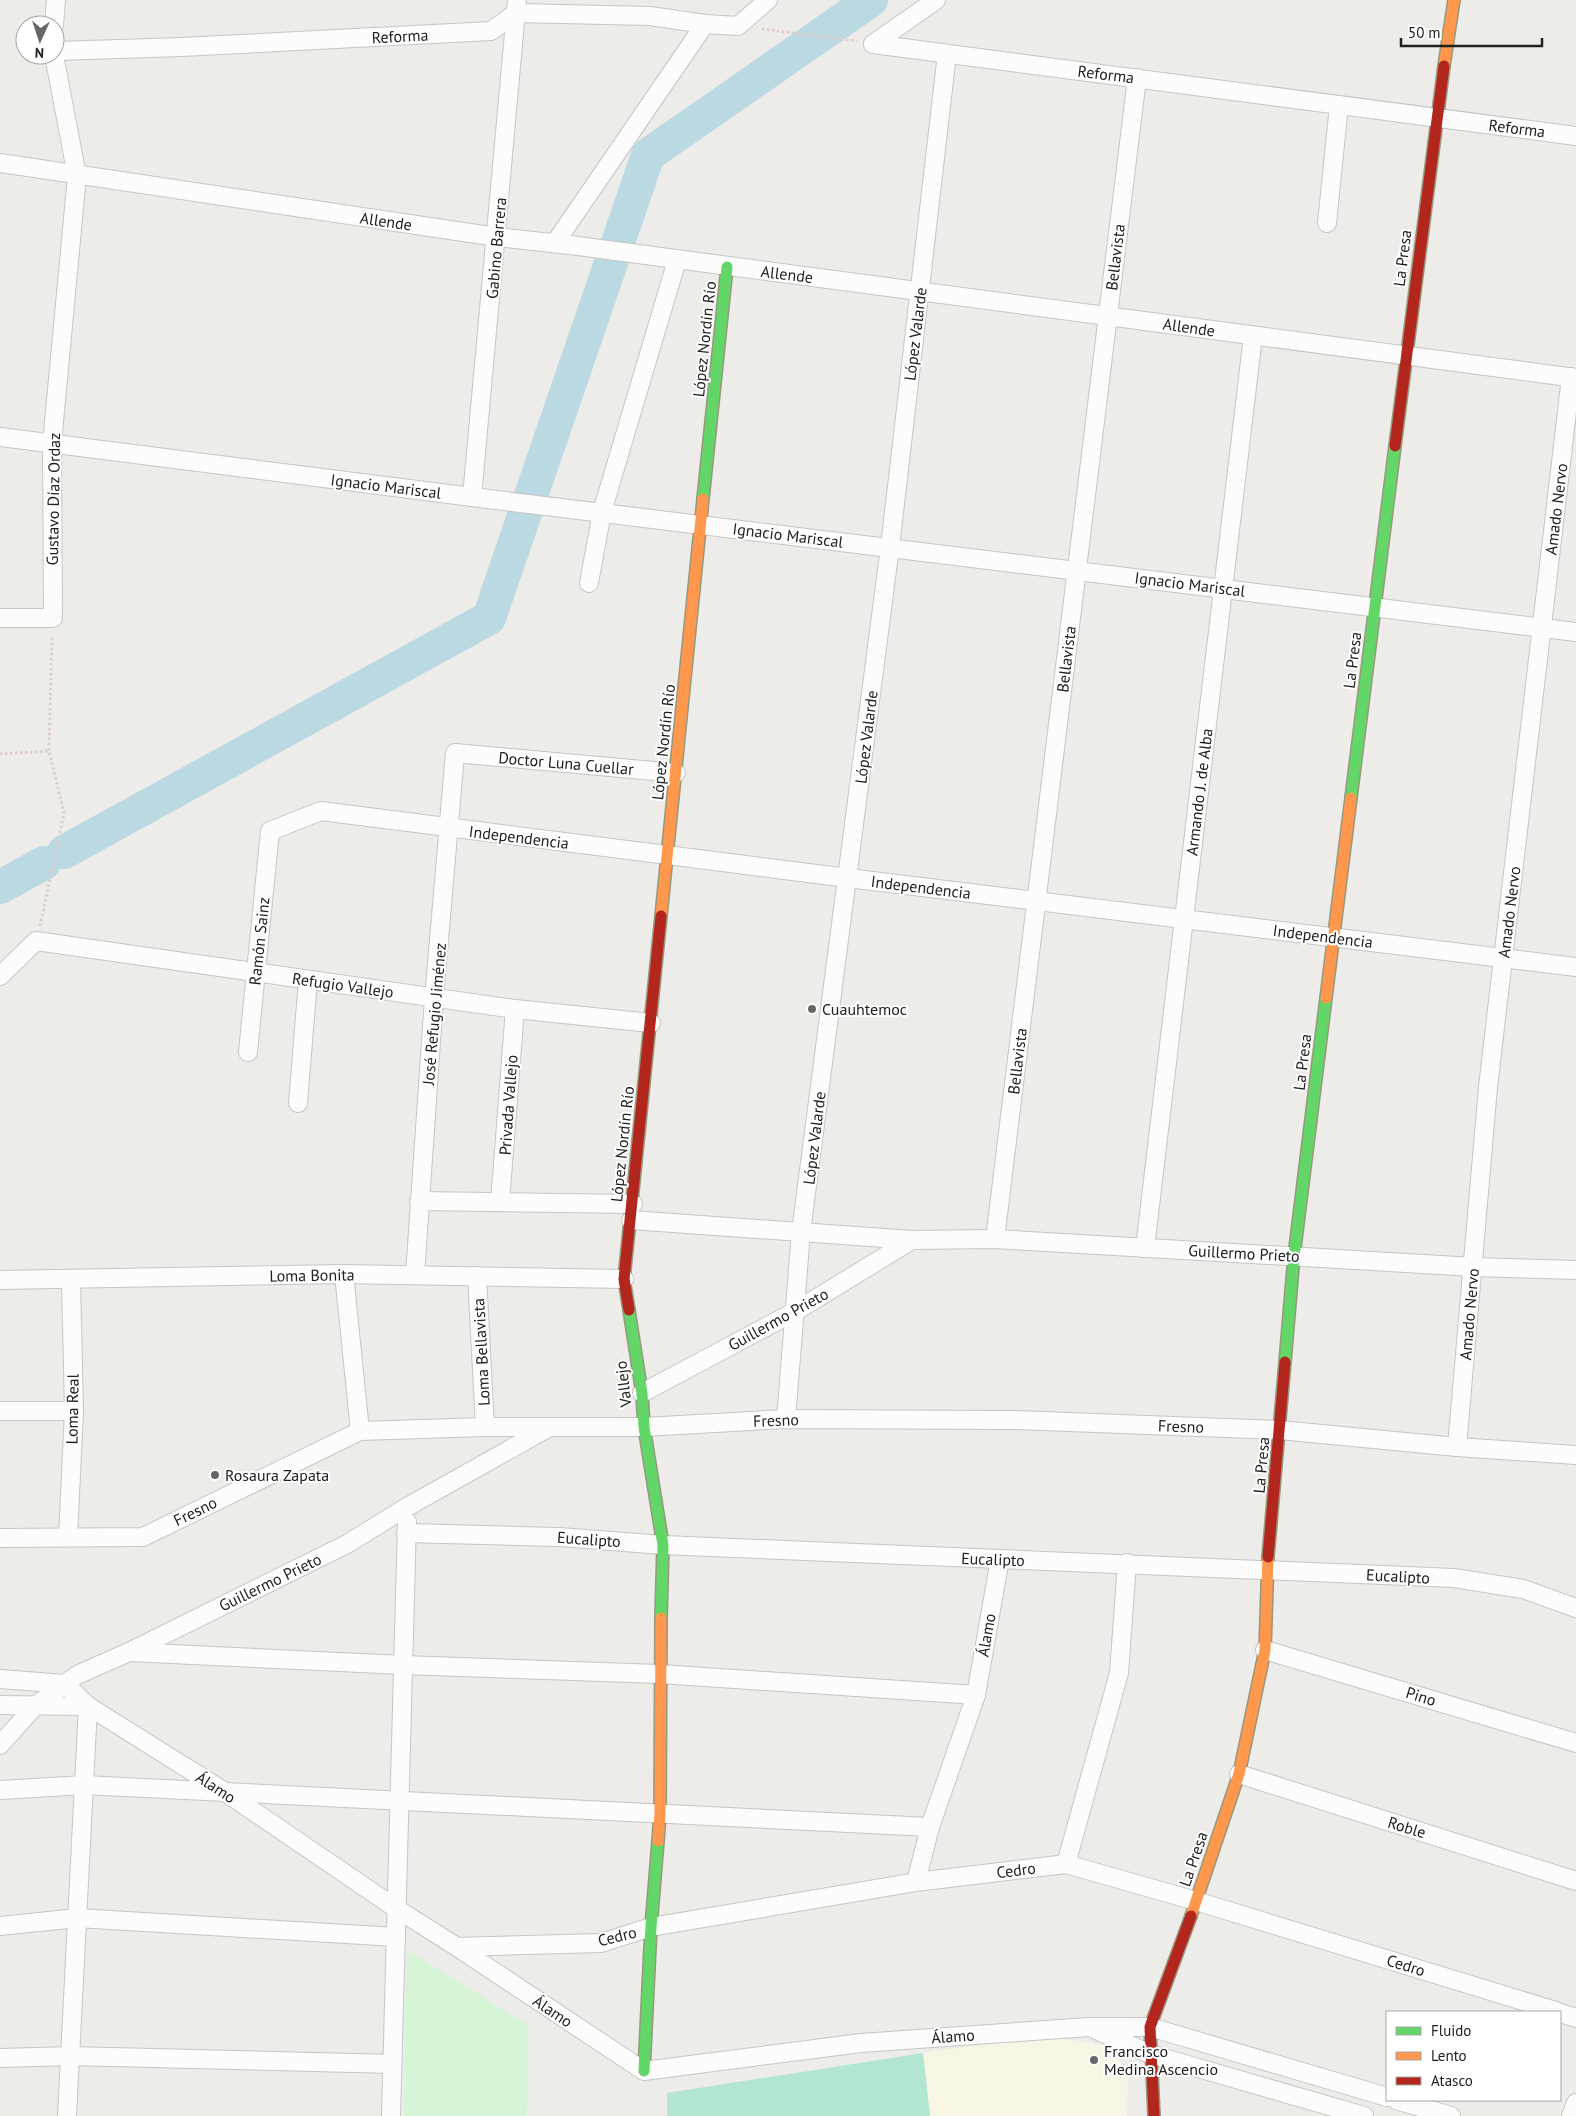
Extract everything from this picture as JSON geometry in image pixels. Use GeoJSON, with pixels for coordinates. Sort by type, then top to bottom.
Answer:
{"type":"FeatureCollection","features":[{"type":"Feature","properties":{"kind":"street"},"geometry":{"type":"LineString","coordinates":[[55,15],[56,0]]}},
{"type":"Feature","properties":{"kind":"street"},"geometry":{"type":"LineString","coordinates":[[516,7],[650,16],[705,24],[738,26],[768,0]]}},
{"type":"Feature","properties":{"kind":"street","name":"Reforma"},"geometry":{"type":"LineString","coordinates":[[936,0],[873,44],[1576,136]]}},
{"type":"Feature","properties":{"kind":"street","name":"La Presa"},"geometry":{"type":"LineString","coordinates":[[1154,2116],[1150,2027],[1196,1901],[1239,1774],[1265,1650],[1268,1570],[1294,1256],[1436,117],[1454,0]]}},
{"type":"Feature","properties":{"kind":"street","name":"Reforma"},"geometry":{"type":"LineString","coordinates":[[65,51],[182,48],[491,31],[516,7]]}},
{"type":"Feature","properties":{"kind":"street","name":"Gabino Barrera"},"geometry":{"type":"LineString","coordinates":[[480,498],[497,237],[516,7]]}},
{"type":"Feature","properties":{"kind":"street"},"geometry":{"type":"LineString","coordinates":[[562,244],[705,24]]}},
{"type":"Feature","properties":{"kind":"street","name":"López Valarde"},"geometry":{"type":"LineString","coordinates":[[786,1419],[801,1232],[890,547],[947,54]]}},
{"type":"Feature","properties":{"kind":"street","name":"Gustavo Díaz Ordaz"},"geometry":{"type":"LineString","coordinates":[[53,618],[52,443],[76,176],[56,65]]}},
{"type":"Feature","properties":{"kind":"street","name":"Bellavista"},"geometry":{"type":"LineString","coordinates":[[995,1240],[1137,78]]}},
{"type":"Feature","properties":{"kind":"street"},"geometry":{"type":"LineString","coordinates":[[1327,223],[1339,105]]}},
{"type":"Feature","properties":{"kind":"street","name":"Allende"},"geometry":{"type":"LineString","coordinates":[[0,163],[76,176],[497,237],[562,244],[1573,378]]}},
{"type":"Feature","properties":{"kind":"street"},"geometry":{"type":"LineString","coordinates":[[589,583],[596,512],[670,259]]}},
{"type":"Feature","properties":{"kind":"street","name":"López Nordín Río"},"geometry":{"type":"LineString","coordinates":[[632,1212],[727,267]]}},
{"type":"Feature","properties":{"kind":"street","name":"Armando J. de Alba"},"geometry":{"type":"LineString","coordinates":[[1145,1248],[1253,336]]}},
{"type":"Feature","properties":{"kind":"street","name":"Amado Nervo"},"geometry":{"type":"LineString","coordinates":[[1457,1447],[1488,1087],[1573,378]]}},
{"type":"Feature","properties":{"kind":"street","name":"Ignacio Mariscal"},"geometry":{"type":"LineString","coordinates":[[0,437],[480,498],[1576,632]]}},
{"type":"Feature","properties":{"kind":"street"},"geometry":{"type":"LineString","coordinates":[[0,618],[53,618]]}},
{"type":"Feature","properties":{"kind":"street","name":"Doctor Luna Cuellar"},"geometry":{"type":"LineString","coordinates":[[455,753],[676,773]]}},
{"type":"Feature","properties":{"kind":"street","name":"José Refugio Jiménez"},"geometry":{"type":"LineString","coordinates":[[415,1275],[434,998],[455,753]]}},
{"type":"Feature","properties":{"kind":"street","name":"Independencia"},"geometry":{"type":"LineString","coordinates":[[270,830],[321,811],[449,829],[668,854],[848,878],[1576,967]]}},
{"type":"Feature","properties":{"kind":"street","name":"Ramón Sainz"},"geometry":{"type":"LineString","coordinates":[[248,1052],[270,830]]}},
{"type":"Feature","properties":{"kind":"street"},"geometry":{"type":"LineString","coordinates":[[0,976],[36,941]]}},
{"type":"Feature","properties":{"kind":"street","name":"Refugio Vallejo"},"geometry":{"type":"LineString","coordinates":[[36,941],[515,1009],[651,1023]]}},
{"type":"Feature","properties":{"kind":"street"},"geometry":{"type":"LineString","coordinates":[[298,1103],[308,980]]}},
{"type":"Feature","properties":{"kind":"street","name":"Privada Vallejo"},"geometry":{"type":"LineString","coordinates":[[500,1202],[515,1009]]}},
{"type":"Feature","properties":{"kind":"street","name":"Guillermo Prieto"},"geometry":{"type":"LineString","coordinates":[[419,1200],[500,1202],[632,1212],[801,1232],[912,1240],[995,1240],[1474,1267],[1576,1270]]}},
{"type":"Feature","properties":{"kind":"street","name":"Vallejo"},"geometry":{"type":"LineString","coordinates":[[632,1212],[624,1279],[642,1393],[644,1427],[663,1545],[660,1674],[660,1814],[651,1927],[644,2071]]}},
{"type":"Feature","properties":{"kind":"street","name":"Guillermo Prieto"},"geometry":{"type":"LineString","coordinates":[[642,1393],[794,1312],[912,1240]]}},
{"type":"Feature","properties":{"kind":"street"},"geometry":{"type":"LineString","coordinates":[[344,1274],[360,1431]]}},
{"type":"Feature","properties":{"kind":"street","name":"Loma Bonita"},"geometry":{"type":"LineString","coordinates":[[0,1280],[344,1274],[624,1279]]}},
{"type":"Feature","properties":{"kind":"street","name":"Loma Bellavista"},"geometry":{"type":"LineString","coordinates":[[477,1276],[485,1427]]}},
{"type":"Feature","properties":{"kind":"street","name":"Loma Real"},"geometry":{"type":"LineString","coordinates":[[68,1537],[74,1411],[71,1280]]}},
{"type":"Feature","properties":{"kind":"street"},"geometry":{"type":"LineString","coordinates":[[0,1411],[74,1411]]}},
{"type":"Feature","properties":{"kind":"street","name":"Fresno"},"geometry":{"type":"LineString","coordinates":[[0,1538],[143,1537],[360,1431],[485,1427],[644,1427],[786,1419],[1013,1420],[1280,1430],[1457,1447],[1576,1455]]}},
{"type":"Feature","properties":{"kind":"street","name":"Guillermo Prieto"},"geometry":{"type":"LineString","coordinates":[[0,1745],[35,1706],[77,1675],[129,1652],[347,1544],[407,1507],[548,1428]]}},
{"type":"Feature","properties":{"kind":"street"},"geometry":{"type":"LineString","coordinates":[[391,2116],[407,1507]]}},
{"type":"Feature","properties":{"kind":"street","name":"Eucalipto"},"geometry":{"type":"LineString","coordinates":[[406,1533],[560,1537],[663,1545],[1454,1578],[1523,1589],[1576,1608]]}},
{"type":"Feature","properties":{"kind":"street","name":"Álamo"},"geometry":{"type":"LineString","coordinates":[[916,1882],[930,1827],[976,1695],[1000,1559]]}},
{"type":"Feature","properties":{"kind":"street"},"geometry":{"type":"LineString","coordinates":[[1066,1864],[1118,1674],[1127,1563]]}},
{"type":"Feature","properties":{"kind":"street","name":"Pino"},"geometry":{"type":"LineString","coordinates":[[1265,1650],[1576,1743]]}},
{"type":"Feature","properties":{"kind":"street"},"geometry":{"type":"LineString","coordinates":[[129,1652],[403,1666],[660,1674],[976,1695]]}},
{"type":"Feature","properties":{"kind":"street"},"geometry":{"type":"LineString","coordinates":[[0,1679],[65,1684]]}},
{"type":"Feature","properties":{"kind":"street","name":"Álamo"},"geometry":{"type":"LineString","coordinates":[[65,1684],[88,1706],[225,1792],[396,1909],[457,1947],[644,2071],[861,2043],[1089,2027],[1150,2027],[1386,2097]]}},
{"type":"Feature","properties":{"kind":"street"},"geometry":{"type":"LineString","coordinates":[[0,1705],[88,1706],[67,2116]]}},
{"type":"Feature","properties":{"kind":"street","name":"Roble"},"geometry":{"type":"LineString","coordinates":[[1239,1774],[1576,1880]]}},
{"type":"Feature","properties":{"kind":"street"},"geometry":{"type":"LineString","coordinates":[[0,1790],[84,1785],[930,1827]]}},
{"type":"Feature","properties":{"kind":"street","name":"Cedro"},"geometry":{"type":"LineString","coordinates":[[457,1947],[601,1943],[651,1927],[916,1882],[1066,1864],[1196,1901],[1556,2011]]}},
{"type":"Feature","properties":{"kind":"street"},"geometry":{"type":"LineString","coordinates":[[0,1926],[77,1918],[396,1937]]}},
{"type":"Feature","properties":{"kind":"street","name":"Cedro"},"geometry":{"type":"LineString","coordinates":[[1561,2013],[1576,2018]]}},
{"type":"Feature","properties":{"kind":"street","name":"Álamo"},"geometry":{"type":"LineString","coordinates":[[1089,2027],[1150,2054],[1364,2116]]}},
{"type":"Feature","properties":{"kind":"street"},"geometry":{"type":"LineString","coordinates":[[0,2058],[70,2056],[392,2064]]}},
{"type":"Feature","properties":{"kind":"street"},"geometry":{"type":"LineString","coordinates":[[1399,2101],[1451,2116]]}},
{"type":"Feature","properties":{"kind":"street"},"geometry":{"type":"LineString","coordinates":[[1571,2116],[1576,2103]]}},
{"type":"Feature","properties":{"kind":"path"},"geometry":{"type":"LineString","coordinates":[[761,28],[852,40]]}},
{"type":"Feature","properties":{"kind":"path"},"geometry":{"type":"LineString","coordinates":[[36,941],[64,813],[49,751],[53,618]]}},
{"type":"Feature","properties":{"kind":"path"},"geometry":{"type":"LineString","coordinates":[[0,754],[49,751]]}},
{"type":"Feature","properties":{"kind":"shaded area"},"geometry":{"type":"Polygon","coordinates":[[[1044,2036],[1105,2045],[1128,2071],[1127,2116],[930,2116],[923,2053],[1044,2036]]]}},
{"type":"Feature","properties":{"kind":"green space"},"geometry":{"type":"Polygon","coordinates":[[[407,1950],[528,2025],[527,2116],[404,2116],[407,1950]]]}},
{"type":"Feature","properties":{"kind":"green space"},"geometry":{"type":"Polygon","coordinates":[[[923,2053],[930,2116],[667,2116],[667,2093],[923,2053]]]}},
{"type":"Feature","properties":{"kind":"waterway"},"geometry":{"type":"LineString","coordinates":[[64,852],[489,618],[648,155],[871,0]]}},
{"type":"Feature","properties":{"kind":"waterway"},"geometry":{"type":"LineString","coordinates":[[0,887],[44,863]]}},
{"type":"Feature","properties":{"kind":"traffic: fast"},"geometry":{"type":"LineString","coordinates":[[703,499],[727,267]]}},
{"type":"Feature","properties":{"kind":"traffic: fast"},"geometry":{"type":"LineString","coordinates":[[1351,798],[1395,446]]}},
{"type":"Feature","properties":{"kind":"traffic: fast"},"geometry":{"type":"LineString","coordinates":[[1285,1362],[1294,1256],[1326,998]]}},
{"type":"Feature","properties":{"kind":"traffic: fast"},"geometry":{"type":"LineString","coordinates":[[629,1310],[642,1393],[644,1427],[663,1545],[661,1618]]}},
{"type":"Feature","properties":{"kind":"traffic: fast"},"geometry":{"type":"LineString","coordinates":[[644,2071],[651,1927],[658,1841]]}},
{"type":"Feature","properties":{"kind":"traffic: slow"},"geometry":{"type":"LineString","coordinates":[[1444,66],[1454,0]]}},
{"type":"Feature","properties":{"kind":"traffic: slow"},"geometry":{"type":"LineString","coordinates":[[661,916],[703,499]]}},
{"type":"Feature","properties":{"kind":"traffic: slow"},"geometry":{"type":"LineString","coordinates":[[1326,998],[1351,798]]}},
{"type":"Feature","properties":{"kind":"traffic: slow"},"geometry":{"type":"LineString","coordinates":[[1191,1916],[1239,1774],[1265,1650],[1268,1557]]}},
{"type":"Feature","properties":{"kind":"traffic: slow"},"geometry":{"type":"LineString","coordinates":[[658,1841],[660,1814],[661,1618]]}},
{"type":"Feature","properties":{"kind":"traffic: jam"},"geometry":{"type":"LineString","coordinates":[[1395,446],[1444,66]]}},
{"type":"Feature","properties":{"kind":"traffic: jam"},"geometry":{"type":"LineString","coordinates":[[629,1310],[624,1279],[661,916]]}},
{"type":"Feature","properties":{"kind":"traffic: jam"},"geometry":{"type":"LineString","coordinates":[[1268,1557],[1285,1362]]}},
{"type":"Feature","properties":{"kind":"traffic: jam"},"geometry":{"type":"LineString","coordinates":[[1154,2116],[1150,2027],[1191,1916]]}},
{"type":"Feature","properties":{"kind":"place","name":"Cuauhtemoc"},"geometry":{"type":"Point","coordinates":[812,1009]}},
{"type":"Feature","properties":{"kind":"place","name":"Rosaura Zapata"},"geometry":{"type":"Point","coordinates":[215,1475]}},
{"type":"Feature","properties":{"kind":"place","name":"Francisco Medina Ascencio"},"geometry":{"type":"Point","coordinates":[1094,2060]}}]}
